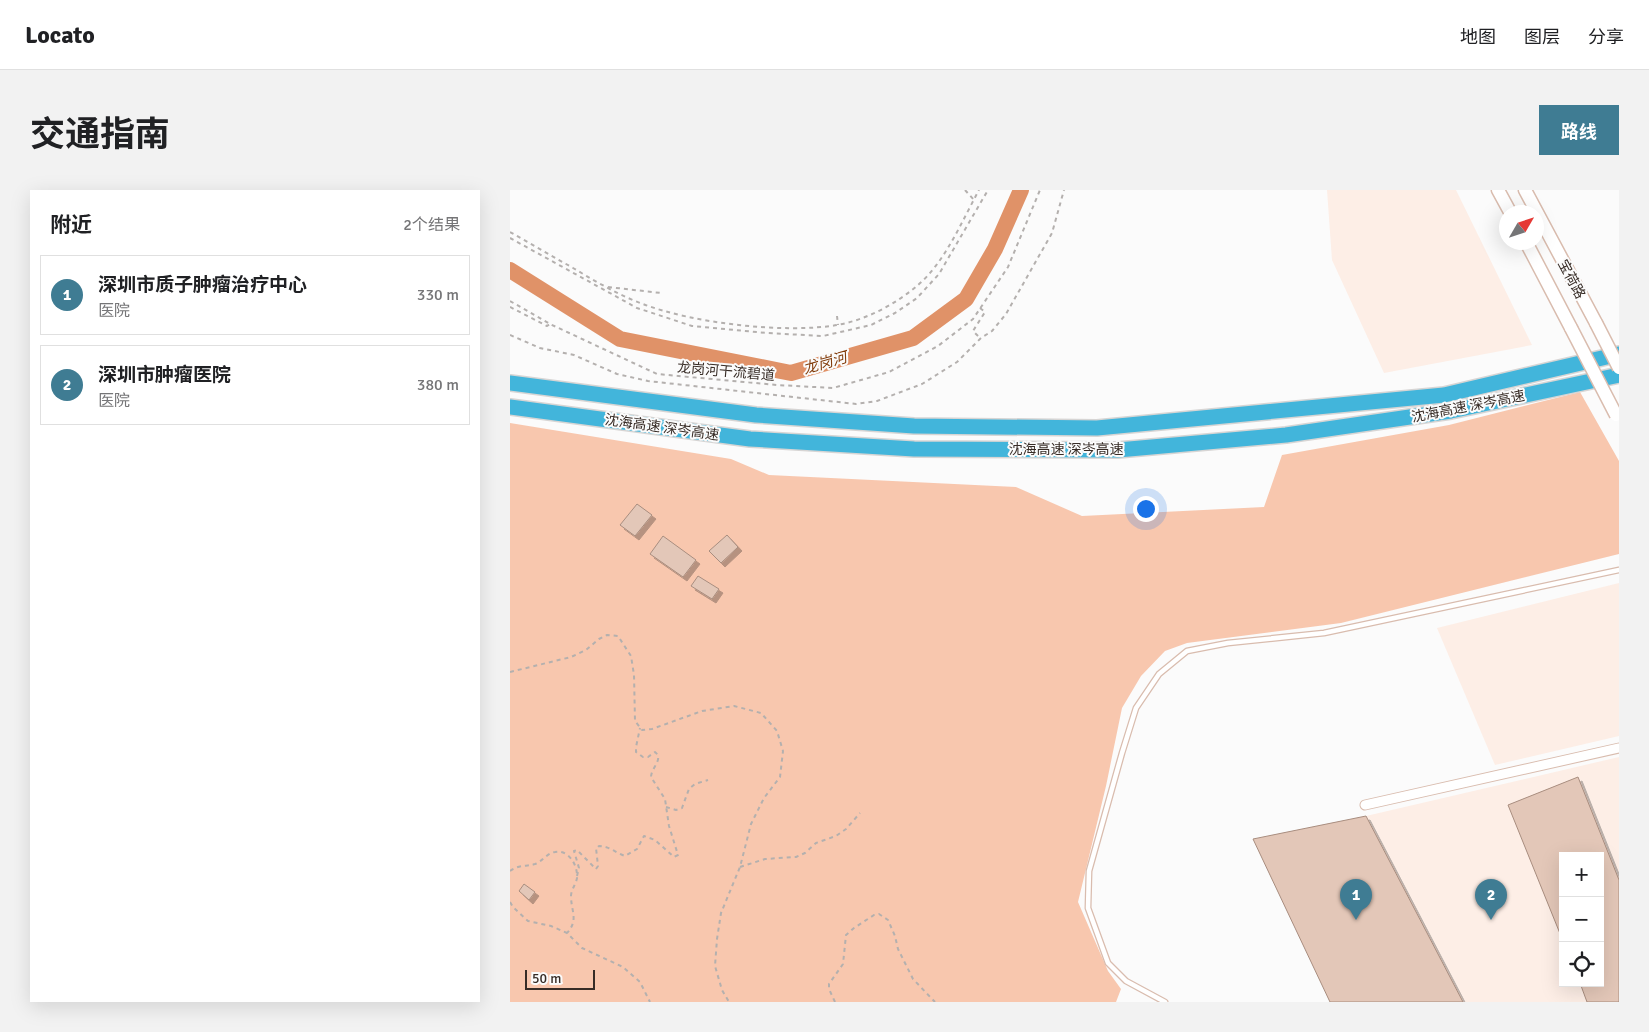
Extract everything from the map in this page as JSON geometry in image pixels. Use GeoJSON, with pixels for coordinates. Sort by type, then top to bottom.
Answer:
{"type":"FeatureCollection","features":[{"type":"Feature","properties":{"kind":"highway","name":"沈海高速 深岑高速"},"geometry":{"type":"LineString","coordinates":[[510,383],[756,415],[914,426],[1097,428],[1444,395],[1619,354]]}},
{"type":"Feature","properties":{"kind":"highway","name":"沈海高速 深岑高速"},"geometry":{"type":"LineString","coordinates":[[510,407],[750,439],[914,449],[1118,450],[1286,435],[1442,413],[1619,375]]}},
{"type":"Feature","properties":{"kind":"main road"},"geometry":{"type":"LineString","coordinates":[[1498,190],[1506,205]]}},
{"type":"Feature","properties":{"kind":"main road","name":"宝荷路"},"geometry":{"type":"LineString","coordinates":[[1525,190],[1619,368]]}},
{"type":"Feature","properties":{"kind":"main road","name":"宝荷路"},"geometry":{"type":"LineString","coordinates":[[1530,250],[1618,417]]}},
{"type":"Feature","properties":{"kind":"street"},"geometry":{"type":"LineString","coordinates":[[1365,805],[1619,748]]}},
{"type":"Feature","properties":{"kind":"lane"},"geometry":{"type":"LineString","coordinates":[[1165,1002],[1126,981],[1108,962],[1088,908],[1089,871],[1122,753],[1136,708],[1159,674],[1187,651],[1228,643],[1324,633],[1619,570]]}},
{"type":"Feature","properties":{"kind":"path"},"geometry":{"type":"LineString","coordinates":[[964,190],[974,200]]}},
{"type":"Feature","properties":{"kind":"path"},"geometry":{"type":"LineString","coordinates":[[510,232],[605,287],[642,304],[674,314],[711,321],[770,327],[838,325],[851,322],[898,300],[930,273],[979,190]]}},
{"type":"Feature","properties":{"kind":"path"},"geometry":{"type":"LineString","coordinates":[[510,238],[637,308],[692,326],[823,336],[871,325],[895,313],[917,298],[939,274],[988,190]]}},
{"type":"Feature","properties":{"kind":"path","name":"龙岗河干流碧道"},"geometry":{"type":"LineString","coordinates":[[510,301],[550,324],[657,374],[776,386],[833,388],[888,372],[938,346],[973,319],[1008,267],[1040,190]]}},
{"type":"Feature","properties":{"kind":"path"},"geometry":{"type":"LineString","coordinates":[[510,335],[540,348],[574,355],[617,374],[648,381],[856,404],[877,401],[922,384],[957,362],[981,338],[992,331],[1006,314],[1052,233],[1064,190]]}},
{"type":"Feature","properties":{"kind":"path"},"geometry":{"type":"LineString","coordinates":[[605,287],[661,293]]}},
{"type":"Feature","properties":{"kind":"path"},"geometry":{"type":"LineString","coordinates":[[510,306],[547,326],[550,324]]}},
{"type":"Feature","properties":{"kind":"path"},"geometry":{"type":"LineString","coordinates":[[980,308],[985,312],[973,331],[981,338]]}},
{"type":"Feature","properties":{"kind":"path"},"geometry":{"type":"LineString","coordinates":[[837,316],[838,325]]}},
{"type":"Feature","properties":{"kind":"path"},"geometry":{"type":"LineString","coordinates":[[510,672],[571,657],[586,650],[607,635],[618,636],[631,656],[634,675],[635,721],[642,730],[647,730],[702,711],[734,706],[761,714],[777,731],[783,751],[780,777],[764,798],[751,824],[740,867],[721,913],[715,966],[722,990],[729,1002]]}},
{"type":"Feature","properties":{"kind":"path"},"geometry":{"type":"LineString","coordinates":[[567,933],[574,922],[571,894],[579,868],[574,852],[577,850],[596,869],[598,866],[596,848],[603,846],[617,854],[626,856],[632,854],[637,849],[644,836],[655,840],[671,855],[677,857],[678,853],[670,832],[663,794],[651,777],[659,757],[655,752],[648,757],[643,757],[636,752],[640,728]]}},
{"type":"Feature","properties":{"kind":"path"},"geometry":{"type":"LineString","coordinates":[[666,807],[676,810],[682,808],[689,789],[695,784],[708,780]]}},
{"type":"Feature","properties":{"kind":"path"},"geometry":{"type":"LineString","coordinates":[[740,867],[765,859],[796,857],[805,853],[819,842],[836,836],[860,813]]}},
{"type":"Feature","properties":{"kind":"path"},"geometry":{"type":"LineString","coordinates":[[510,871],[517,867],[534,864],[549,854],[558,851],[567,854],[571,858],[577,876]]}},
{"type":"Feature","properties":{"kind":"path"},"geometry":{"type":"LineString","coordinates":[[510,902],[528,921],[551,926],[567,933],[582,948],[600,954],[624,967],[640,982],[650,1002]]}},
{"type":"Feature","properties":{"kind":"path"},"geometry":{"type":"LineString","coordinates":[[835,1002],[829,989],[830,984],[843,964],[846,935],[874,915],[879,914],[888,920],[898,949],[913,979],[935,1002]]}},
{"type":"Feature","properties":{"kind":"shaded area"},"geometry":{"type":"Polygon","coordinates":[[[1327,190],[1456,190],[1532,345],[1384,373],[1332,260],[1327,190]]]}},
{"type":"Feature","properties":{"kind":"shaded area"},"geometry":{"type":"Polygon","coordinates":[[[1580,392],[1619,461],[1619,554],[1341,623],[1187,643],[1165,651],[1141,676],[1122,708],[1106,786],[1078,902],[1108,971],[1121,989],[1116,1002],[510,1002],[510,423],[731,459],[769,475],[1016,487],[1082,516],[1264,507],[1282,455],[1449,425],[1580,392]]]}},
{"type":"Feature","properties":{"kind":"shaded area"},"geometry":{"type":"Polygon","coordinates":[[[1619,583],[1619,736],[1495,765],[1437,628],[1619,583]]]}},
{"type":"Feature","properties":{"kind":"shaded area"},"geometry":{"type":"Polygon","coordinates":[[[1619,757],[1619,1002],[1463,1002],[1366,816],[1619,757]]]}},
{"type":"Feature","properties":{"kind":"building"},"geometry":{"type":"Polygon","coordinates":[[[637,504],[652,515],[635,536],[620,525],[637,504]]]}},
{"type":"Feature","properties":{"kind":"building"},"geometry":{"type":"Polygon","coordinates":[[[727,535],[738,547],[721,563],[709,551],[727,535]]]}},
{"type":"Feature","properties":{"kind":"building"},"geometry":{"type":"Polygon","coordinates":[[[663,536],[696,560],[683,577],[650,554],[663,536]]]}},
{"type":"Feature","properties":{"kind":"building"},"geometry":{"type":"Polygon","coordinates":[[[698,576],[719,589],[712,599],[691,586],[698,576]]]}},
{"type":"Feature","properties":{"kind":"building"},"geometry":{"type":"Polygon","coordinates":[[[1578,777],[1619,880],[1619,1002],[1587,1002],[1581,987],[1604,987],[1604,852],[1559,852],[1559,931],[1508,805],[1578,777]]]}},
{"type":"Feature","properties":{"kind":"building"},"geometry":{"type":"Polygon","coordinates":[[[1366,816],[1463,1002],[1330,1002],[1253,839],[1366,816]]]}},
{"type":"Feature","properties":{"kind":"building"},"geometry":{"type":"Polygon","coordinates":[[[524,884],[535,892],[529,900],[519,891],[524,884]]]}},
{"type":"Feature","properties":{"kind":"waterway","name":"龙岗河"},"geometry":{"type":"LineString","coordinates":[[510,270],[620,339],[791,373],[913,338],[966,299],[995,249],[1021,190]]}},
{"type":"Feature","properties":{"kind":"place","name":"深圳市质子肿瘤治疗中心"},"geometry":{"type":"Point","coordinates":[1356,920]}},
{"type":"Feature","properties":{"kind":"place","name":"深圳市肿瘤医院"},"geometry":{"type":"Point","coordinates":[1491,920]}}]}
